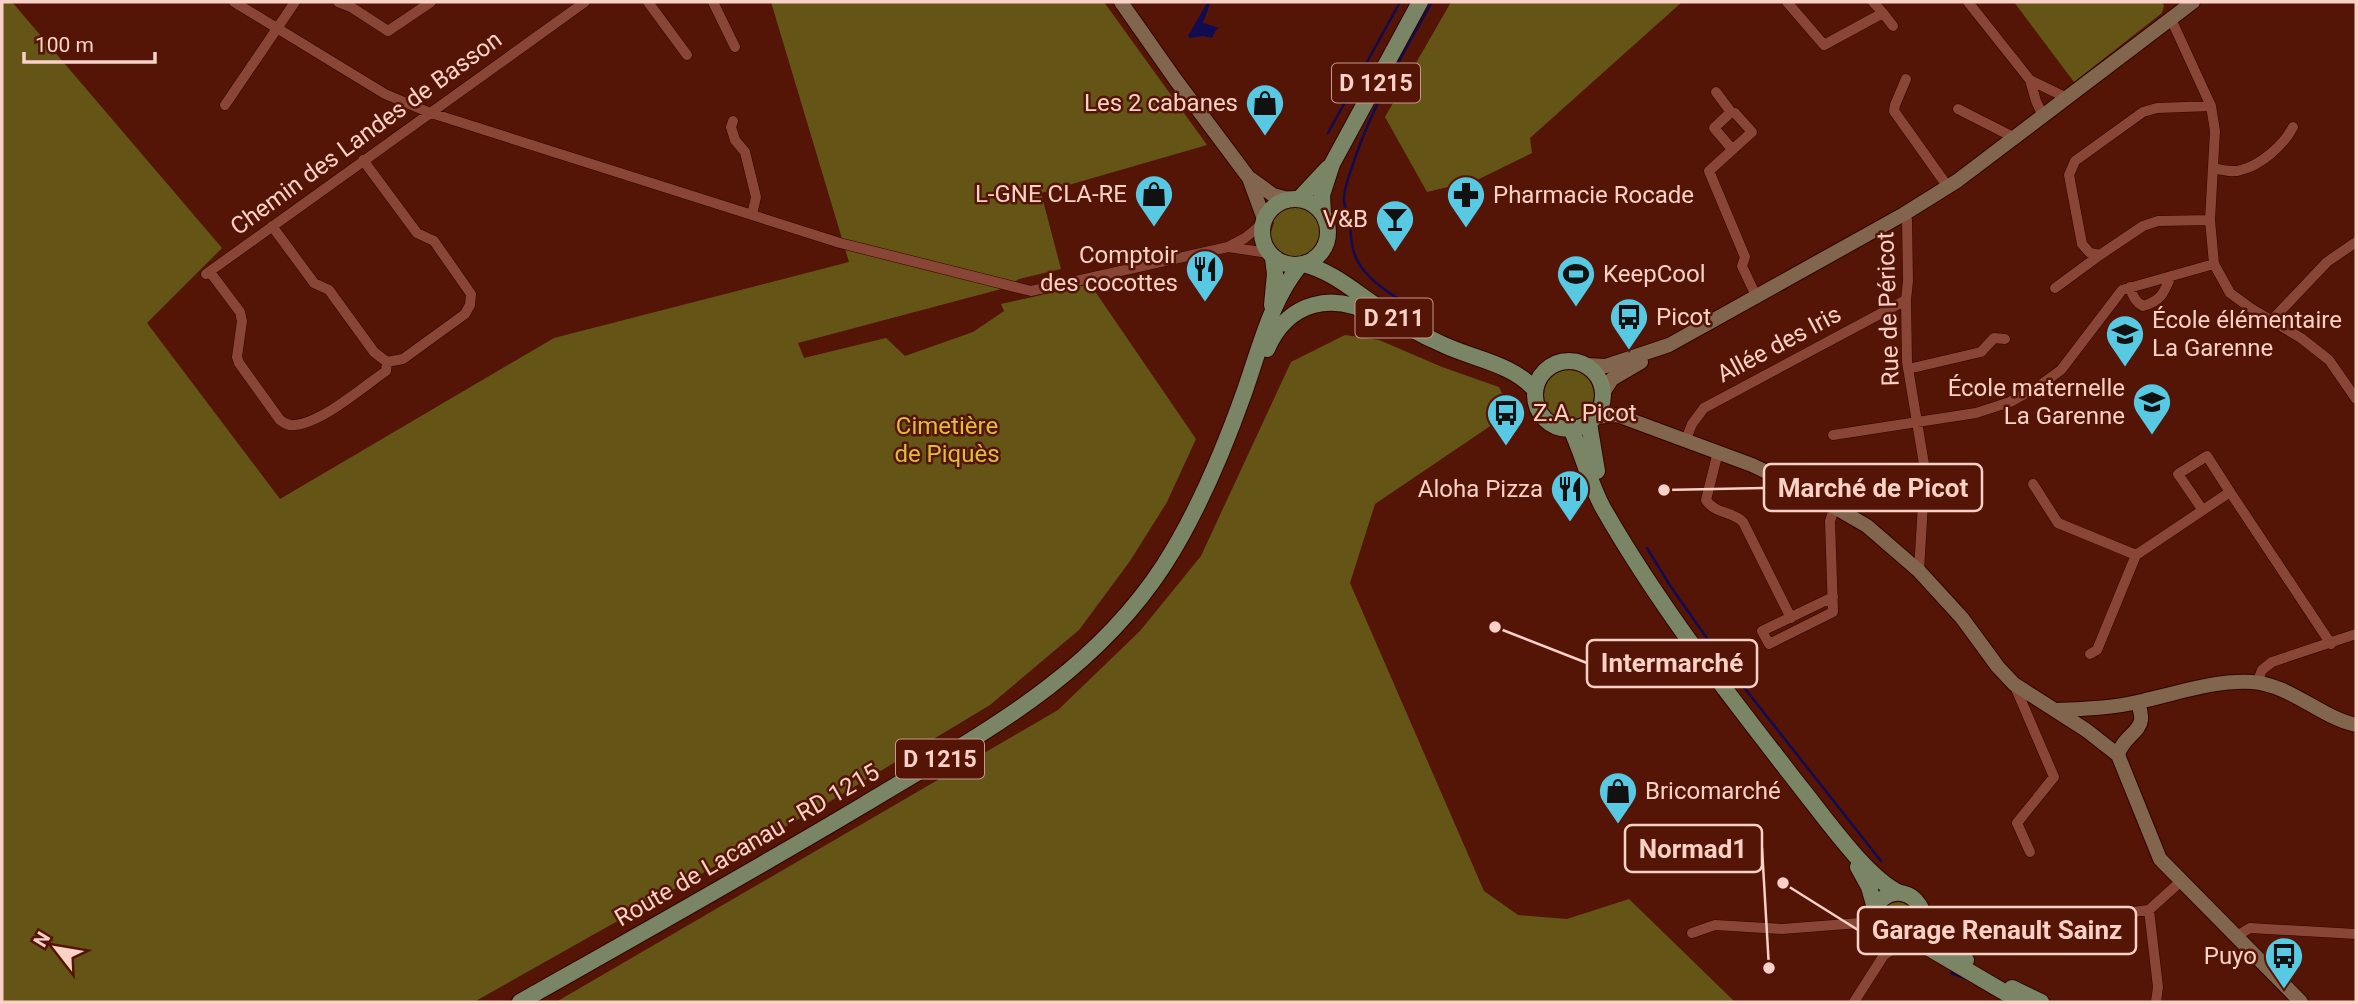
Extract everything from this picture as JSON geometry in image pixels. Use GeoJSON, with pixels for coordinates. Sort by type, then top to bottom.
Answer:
{"type":"FeatureCollection","features":[{"type":"Feature","properties":{"kind":"main road","name":"D 1215"},"geometry":{"type":"LineString","coordinates":[[1323,214],[1322,195],[1332,164],[1420,2]]}},
{"type":"Feature","properties":{"kind":"main road","name":"D 1215"},"geometry":{"type":"LineString","coordinates":[[1294,199],[1332,164]]}},
{"type":"Feature","properties":{"kind":"main road"},"geometry":{"type":"LineString","coordinates":[[1294,199],[1309,202],[1323,214],[1327,222],[1327,240],[1319,255],[1302,265],[1289,265],[1271,256],[1262,240],[1263,222],[1274,206],[1294,199]]}},
{"type":"Feature","properties":{"kind":"main road","name":"D 211"},"geometry":{"type":"LineString","coordinates":[[1327,240],[1328,254],[1348,285]]}},
{"type":"Feature","properties":{"kind":"main road","name":"D 1215"},"geometry":{"type":"LineString","coordinates":[[1271,256],[1275,274],[1271,314]]}},
{"type":"Feature","properties":{"kind":"main road","name":"D 1215"},"geometry":{"type":"LineString","coordinates":[[1242,397],[1280,294],[1302,265]]}},
{"type":"Feature","properties":{"kind":"main road","name":"D 211"},"geometry":{"type":"LineString","coordinates":[[1302,265],[1315,267],[1348,285],[1405,326],[1445,346],[1522,377],[1535,390]]}},
{"type":"Feature","properties":{"kind":"main road"},"geometry":{"type":"LineString","coordinates":[[1242,397],[1278,329],[1293,314],[1324,302],[1358,307],[1402,332],[1445,346]]}},
{"type":"Feature","properties":{"kind":"main road","name":"D 211"},"geometry":{"type":"LineString","coordinates":[[1475,357],[1527,366],[1550,366]]}},
{"type":"Feature","properties":{"kind":"main road"},"geometry":{"type":"LineString","coordinates":[[1592,420],[1571,429],[1555,427],[1543,418],[1535,400],[1535,390],[1538,380],[1550,366],[1572,360],[1587,365],[1597,375],[1603,396],[1592,420],[1593,455],[1602,490],[1629,551]]}},
{"type":"Feature","properties":{"kind":"main road","name":"Route de Lacanau - RD 1215"},"geometry":{"type":"LineString","coordinates":[[520,1002],[786,851],[971,740],[1034,700],[1077,666],[1128,614],[1164,566],[1194,513],[1242,397]]}},
{"type":"Feature","properties":{"kind":"main road"},"geometry":{"type":"LineString","coordinates":[[1571,429],[1595,492],[1629,551],[1690,643],[1840,838],[1879,880],[1889,888],[1914,898],[1919,904],[1926,929],[1972,964],[2041,1002]]}},
{"type":"Feature","properties":{"kind":"main road"},"geometry":{"type":"LineString","coordinates":[[1840,838],[1869,887],[1875,921],[1888,942],[1917,943],[1929,948],[2021,1002]]}},
{"type":"Feature","properties":{"kind":"main road"},"geometry":{"type":"LineString","coordinates":[[1875,921],[1885,897],[1900,893]]}},
{"type":"Feature","properties":{"kind":"main road"},"geometry":{"type":"LineString","coordinates":[[1904,943],[1918,934],[1923,919]]}},
{"type":"Feature","properties":{"kind":"street"},"geometry":{"type":"LineString","coordinates":[[234,2],[385,94],[428,112],[839,243],[1031,290],[1228,247],[1245,238],[1263,222],[1250,178]]}},
{"type":"Feature","properties":{"kind":"street"},"geometry":{"type":"LineString","coordinates":[[225,105],[295,2]]}},
{"type":"Feature","properties":{"kind":"street"},"geometry":{"type":"LineString","coordinates":[[338,2],[353,4],[388,31],[431,2]]}},
{"type":"Feature","properties":{"kind":"street","name":"Chemin des Landes de Basson"},"geometry":{"type":"LineString","coordinates":[[387,362],[386,371],[326,413],[296,425],[287,425],[280,420],[239,363],[237,357],[242,321],[240,312],[208,273],[428,112],[585,2]]}},
{"type":"Feature","properties":{"kind":"street"},"geometry":{"type":"LineString","coordinates":[[648,2],[687,55]]}},
{"type":"Feature","properties":{"kind":"street"},"geometry":{"type":"LineString","coordinates":[[713,2],[735,47]]}},
{"type":"Feature","properties":{"kind":"street"},"geometry":{"type":"LineString","coordinates":[[1121,2],[1182,89],[1250,178],[1273,195],[1294,199]]}},
{"type":"Feature","properties":{"kind":"street"},"geometry":{"type":"LineString","coordinates":[[1787,2],[1824,45],[1883,13]]}},
{"type":"Feature","properties":{"kind":"street"},"geometry":{"type":"LineString","coordinates":[[1873,2],[1894,26]]}},
{"type":"Feature","properties":{"kind":"street"},"geometry":{"type":"LineString","coordinates":[[1968,2],[2030,80],[2043,116]]}},
{"type":"Feature","properties":{"kind":"street"},"geometry":{"type":"LineString","coordinates":[[1587,365],[1606,366],[1669,345],[1904,214],[1948,187],[2015,138],[2193,2]]}},
{"type":"Feature","properties":{"kind":"street"},"geometry":{"type":"LineString","coordinates":[[2171,19],[2211,106],[2215,131],[2210,220],[2214,264],[2230,293],[2301,338],[2329,360],[2356,400]]}},
{"type":"Feature","properties":{"kind":"street"},"geometry":{"type":"LineString","coordinates":[[1906,79],[1894,111],[1948,187]]}},
{"type":"Feature","properties":{"kind":"street"},"geometry":{"type":"LineString","coordinates":[[2030,80],[2067,98]]}},
{"type":"Feature","properties":{"kind":"street"},"geometry":{"type":"LineString","coordinates":[[1716,92],[1731,112],[1752,132],[1709,171],[1745,257],[1742,266],[1757,298]]}},
{"type":"Feature","properties":{"kind":"street"},"geometry":{"type":"LineString","coordinates":[[2100,255],[2090,254],[2082,244],[2069,175],[2075,161],[2143,113],[2157,108],[2211,106]]}},
{"type":"Feature","properties":{"kind":"street"},"geometry":{"type":"LineString","coordinates":[[1958,109],[2015,138]]}},
{"type":"Feature","properties":{"kind":"street"},"geometry":{"type":"LineString","coordinates":[[1731,112],[1714,128],[1732,149]]}},
{"type":"Feature","properties":{"kind":"street"},"geometry":{"type":"LineString","coordinates":[[733,121],[731,127],[735,140],[746,152],[757,197],[752,215]]}},
{"type":"Feature","properties":{"kind":"street"},"geometry":{"type":"LineString","coordinates":[[2213,169],[2240,171],[2287,141],[2294,127]]}},
{"type":"Feature","properties":{"kind":"street"},"geometry":{"type":"LineString","coordinates":[[272,226],[314,283],[329,290],[374,352],[387,362],[403,359],[466,314],[471,293],[434,241],[417,233],[363,160]]}},
{"type":"Feature","properties":{"kind":"street","name":"Rue de Péricot"},"geometry":{"type":"LineString","coordinates":[[1904,214],[1907,220],[1908,369],[1925,470],[1919,571]]}},
{"type":"Feature","properties":{"kind":"street"},"geometry":{"type":"LineString","coordinates":[[2055,288],[2143,226],[2158,221],[2210,220]]}},
{"type":"Feature","properties":{"kind":"street"},"geometry":{"type":"LineString","coordinates":[[2271,321],[2327,262],[2356,242]]}},
{"type":"Feature","properties":{"kind":"street"},"geometry":{"type":"LineString","coordinates":[[1228,247],[1271,256]]}},
{"type":"Feature","properties":{"kind":"street"},"geometry":{"type":"LineString","coordinates":[[1833,435],[1988,410],[2010,402],[2039,386],[2060,370],[2122,290],[2214,264]]}},
{"type":"Feature","properties":{"kind":"street"},"geometry":{"type":"LineString","coordinates":[[2130,287],[2133,297],[2143,306],[2154,303],[2163,296],[2171,276]]}},
{"type":"Feature","properties":{"kind":"street","name":"Allée des Iris"},"geometry":{"type":"LineString","coordinates":[[1686,439],[1692,424],[1704,408],[1906,300]]}},
{"type":"Feature","properties":{"kind":"street"},"geometry":{"type":"LineString","coordinates":[[1908,369],[1982,352],[1994,338],[2006,340]]}},
{"type":"Feature","properties":{"kind":"street"},"geometry":{"type":"LineString","coordinates":[[1617,415],[1603,396],[1612,379],[1660,353],[1669,345]]}},
{"type":"Feature","properties":{"kind":"street"},"geometry":{"type":"LineString","coordinates":[[1592,420],[1617,415],[1686,439],[1794,485],[1867,526],[1919,571],[1962,618],[2014,684],[2086,730],[2118,755],[2160,859],[2301,1002]]}},
{"type":"Feature","properties":{"kind":"street"},"geometry":{"type":"LineString","coordinates":[[1718,452],[1707,493],[1708,504],[1735,515],[1743,522],[1791,618]]}},
{"type":"Feature","properties":{"kind":"street"},"geometry":{"type":"LineString","coordinates":[[2202,509],[2178,474],[2207,456],[2331,644]]}},
{"type":"Feature","properties":{"kind":"street"},"geometry":{"type":"LineString","coordinates":[[2034,484],[2058,523],[2136,555]]}},
{"type":"Feature","properties":{"kind":"street"},"geometry":{"type":"LineString","coordinates":[[2090,654],[2097,650],[2136,555],[2230,492]]}},
{"type":"Feature","properties":{"kind":"street"},"geometry":{"type":"LineString","coordinates":[[1833,597],[1762,631],[1769,644],[1833,612],[1833,597],[1830,521],[1835,506]]}},
{"type":"Feature","properties":{"kind":"street"},"geometry":{"type":"LineString","coordinates":[[2257,683],[2262,670],[2272,662],[2356,634]]}},
{"type":"Feature","properties":{"kind":"street"},"geometry":{"type":"LineString","coordinates":[[2055,710],[2091,709],[2138,702],[2221,682],[2257,683],[2290,693],[2346,722],[2356,724]]}},
{"type":"Feature","properties":{"kind":"street"},"geometry":{"type":"LineString","coordinates":[[2014,684],[2054,776],[2017,823],[2030,852]]}},
{"type":"Feature","properties":{"kind":"street"},"geometry":{"type":"LineString","coordinates":[[2118,755],[2125,740],[2140,725],[2142,718],[2138,702]]}},
{"type":"Feature","properties":{"kind":"street"},"geometry":{"type":"LineString","coordinates":[[2107,915],[2149,910],[2180,882]]}},
{"type":"Feature","properties":{"kind":"street"},"geometry":{"type":"LineString","coordinates":[[2149,910],[2158,987],[2156,1002]]}},
{"type":"Feature","properties":{"kind":"street"},"geometry":{"type":"LineString","coordinates":[[1692,933],[1715,925],[1782,929],[1875,921],[1884,955]]}},
{"type":"Feature","properties":{"kind":"street"},"geometry":{"type":"LineString","coordinates":[[2235,937],[2250,928],[2356,934]]}},
{"type":"Feature","properties":{"kind":"street"},"geometry":{"type":"LineString","coordinates":[[1854,1002],[1884,955],[1904,943]]}},
{"type":"Feature","properties":{"kind":"green space","name":"Cimetière de Piquès"},"geometry":{"type":"Polygon","coordinates":[[[2,2],[12,2],[222,248],[147,323],[280,499],[554,338],[849,262],[771,2],[1104,2],[1207,145],[1041,193],[1061,269],[1019,279],[1005,288],[798,343],[804,358],[886,338],[905,356],[973,332],[1004,311],[1001,304],[1090,284],[1196,439],[1167,502],[1130,561],[1079,630],[990,705],[829,802],[474,1002],[2,1002],[2,2]]]}},
{"type":"Feature","properties":{"kind":"green space"},"geometry":{"type":"Polygon","coordinates":[[[1451,2],[1682,2],[1530,138],[1532,153],[1477,180],[1427,192],[1385,117],[1451,2]]]}},
{"type":"Feature","properties":{"kind":"green space"},"geometry":{"type":"Polygon","coordinates":[[[2014,2],[2162,2],[2164,6],[2162,13],[2074,82],[2014,2]]]}},
{"type":"Feature","properties":{"kind":"green space"},"geometry":{"type":"Polygon","coordinates":[[[1289,205],[1306,208],[1316,215],[1321,226],[1316,249],[1307,257],[1296,261],[1276,253],[1266,235],[1271,232],[1274,223],[1271,217],[1280,208],[1289,205]]]}},
{"type":"Feature","properties":{"kind":"green space"},"geometry":{"type":"Polygon","coordinates":[[[1345,335],[1379,340],[1442,367],[1499,387],[1511,412],[1375,504],[1350,583],[1484,891],[1518,915],[1567,919],[1629,899],[1735,1002],[556,1002],[1058,710],[1140,631],[1201,556],[1291,362],[1345,335]]]}},
{"type":"Feature","properties":{"kind":"green space"},"geometry":{"type":"Polygon","coordinates":[[[1559,371],[1579,371],[1593,385],[1593,405],[1579,419],[1559,419],[1545,405],[1545,385],[1559,371]]]}},
{"type":"Feature","properties":{"kind":"green space"},"geometry":{"type":"Polygon","coordinates":[[[1898,902],[1910,906],[1914,918],[1910,930],[1898,934],[1886,930],[1882,918],[1886,906],[1898,902]]]}},
{"type":"Feature","properties":{"kind":"shaded area"},"geometry":{"type":"Polygon","coordinates":[[[1207,3],[1210,4],[1203,23],[1219,28],[1212,38],[1190,38],[1188,36],[1207,3]]]}},
{"type":"Feature","properties":{"kind":"waterway"},"geometry":{"type":"LineString","coordinates":[[1328,133],[1400,2]]}},
{"type":"Feature","properties":{"kind":"waterway"},"geometry":{"type":"LineString","coordinates":[[1409,306],[1373,280],[1361,267],[1352,246],[1344,197],[1349,174],[1379,100],[1432,2]]}},
{"type":"Feature","properties":{"kind":"waterway"},"geometry":{"type":"LineString","coordinates":[[1647,548],[1720,657],[1881,861]]}},
{"type":"Feature","properties":{"kind":"waterway"},"geometry":{"type":"LineString","coordinates":[[1951,973],[1967,979]]}},
{"type":"Feature","properties":{"kind":"place","name":"Les 2 cabanes"},"geometry":{"type":"Point","coordinates":[1265,137]}},
{"type":"Feature","properties":{"kind":"place","name":"L-GNE CLA-RE"},"geometry":{"type":"Point","coordinates":[1154,228]}},
{"type":"Feature","properties":{"kind":"place","name":"Pharmacie Rocade"},"geometry":{"type":"Point","coordinates":[1466,229]}},
{"type":"Feature","properties":{"kind":"place","name":"V&B"},"geometry":{"type":"Point","coordinates":[1395,253]}},
{"type":"Feature","properties":{"kind":"place","name":"Comptoir des cocottes"},"geometry":{"type":"Point","coordinates":[1205,303]}},
{"type":"Feature","properties":{"kind":"place","name":"KeepCool"},"geometry":{"type":"Point","coordinates":[1576,308]}},
{"type":"Feature","properties":{"kind":"place","name":"Picot"},"geometry":{"type":"Point","coordinates":[1629,351]}},
{"type":"Feature","properties":{"kind":"place","name":"École élémentaire La Garenne"},"geometry":{"type":"Point","coordinates":[2125,368]}},
{"type":"Feature","properties":{"kind":"place","name":"École maternelle La Garenne"},"geometry":{"type":"Point","coordinates":[2152,436]}},
{"type":"Feature","properties":{"kind":"place","name":"Z.A. Picot"},"geometry":{"type":"Point","coordinates":[1506,447]}},
{"type":"Feature","properties":{"kind":"place","name":"Marché de Picot"},"geometry":{"type":"Point","coordinates":[1664,490]}},
{"type":"Feature","properties":{"kind":"place","name":"Aloha Pizza"},"geometry":{"type":"Point","coordinates":[1570,523]}},
{"type":"Feature","properties":{"kind":"place","name":"Intermarché"},"geometry":{"type":"Point","coordinates":[1495,627]}},
{"type":"Feature","properties":{"kind":"place","name":"Bricomarché"},"geometry":{"type":"Point","coordinates":[1618,825]}},
{"type":"Feature","properties":{"kind":"place","name":"Garage Renault Sainz"},"geometry":{"type":"Point","coordinates":[1783,883]}},
{"type":"Feature","properties":{"kind":"place","name":"Normad1"},"geometry":{"type":"Point","coordinates":[1769,968]}},
{"type":"Feature","properties":{"kind":"place","name":"Puyo"},"geometry":{"type":"Point","coordinates":[2284,990]}}]}
